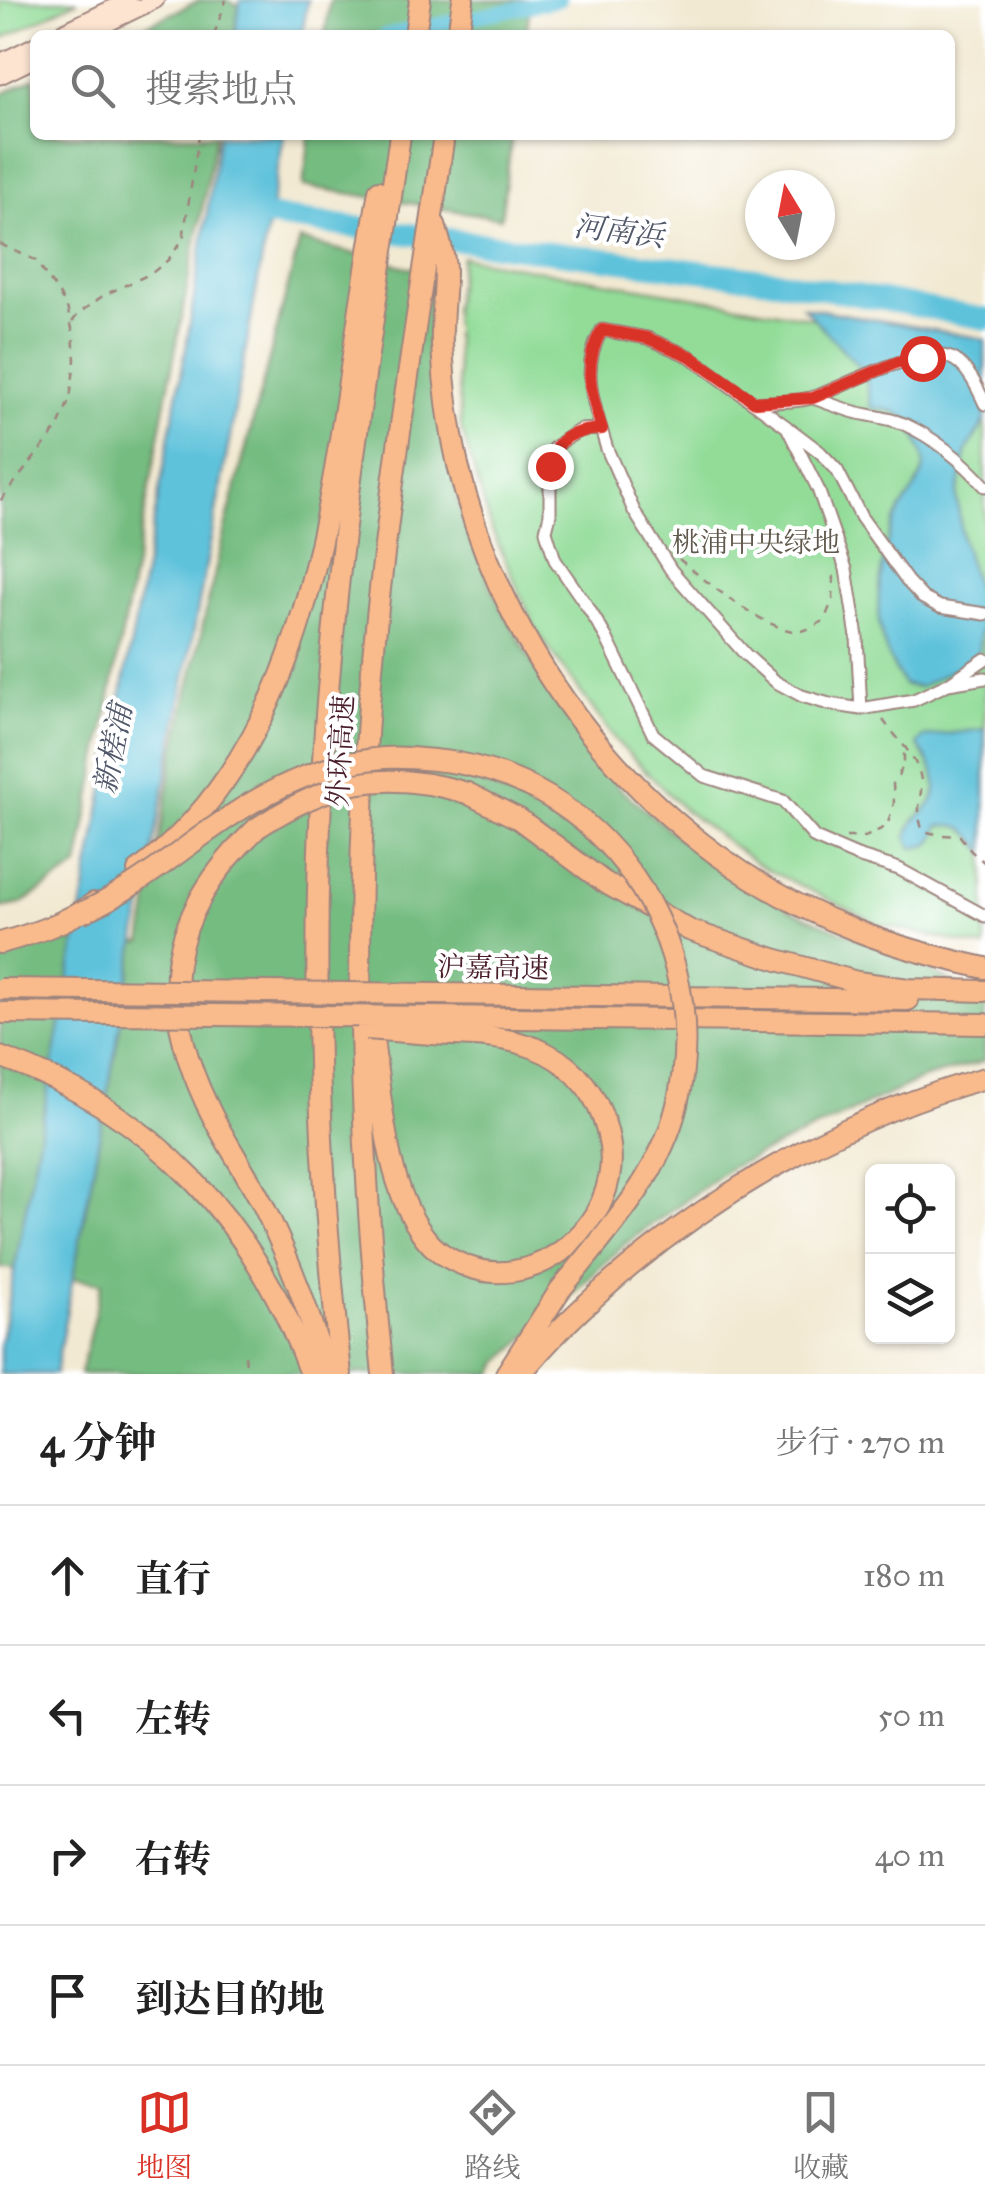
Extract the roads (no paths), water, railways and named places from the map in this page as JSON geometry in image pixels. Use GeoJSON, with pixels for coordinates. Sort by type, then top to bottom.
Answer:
{"type":"FeatureCollection","features":[{"type":"Feature","properties":{"kind":"highway"},"geometry":{"type":"LineString","coordinates":[[459,30],[463,0]]}},
{"type":"Feature","properties":{"kind":"highway"},"geometry":{"type":"LineString","coordinates":[[416,30],[420,3]]}},
{"type":"Feature","properties":{"kind":"highway"},"geometry":{"type":"LineString","coordinates":[[81,913],[154,859],[195,820],[227,779],[270,700],[320,554],[375,256],[389,140]]}},
{"type":"Feature","properties":{"kind":"highway"},"geometry":{"type":"LineString","coordinates":[[383,206],[399,140]]}},
{"type":"Feature","properties":{"kind":"highway"},"geometry":{"type":"LineString","coordinates":[[443,140],[432,213],[445,380],[458,464],[476,528],[532,650],[610,759],[660,809],[718,856],[851,929],[918,953],[985,968]]}},
{"type":"Feature","properties":{"kind":"highway","name":"外环高速"},"geometry":{"type":"LineString","coordinates":[[340,1374],[322,1137],[318,861],[338,584],[375,256]]}},
{"type":"Feature","properties":{"kind":"highway","name":"外环高速"},"geometry":{"type":"LineString","coordinates":[[383,1374],[363,1137],[360,998],[368,718],[396,462],[435,265]]}},
{"type":"Feature","properties":{"kind":"highway"},"geometry":{"type":"LineString","coordinates":[[0,943],[38,932],[113,900],[251,803],[291,781],[375,759],[461,762],[512,777],[554,798],[593,831],[626,865],[654,909],[672,953],[682,1001],[684,1060],[676,1108],[656,1159],[627,1207],[560,1290],[506,1374]]}},
{"type":"Feature","properties":{"kind":"highway"},"geometry":{"type":"LineString","coordinates":[[326,1374],[292,1266],[260,1199],[212,1115],[182,1045],[176,1002],[177,959],[190,915],[232,852],[257,828],[314,795],[374,780],[436,784],[467,793],[519,819],[604,882],[689,930],[774,960],[857,982],[909,990],[985,991]]}},
{"type":"Feature","properties":{"kind":"highway","name":"沪嘉高速"},"geometry":{"type":"LineString","coordinates":[[0,989],[985,1001]]}},
{"type":"Feature","properties":{"kind":"highway"},"geometry":{"type":"LineString","coordinates":[[0,1013],[170,1014],[433,1025],[522,1043],[549,1054],[572,1070],[591,1092],[611,1148],[609,1178],[600,1205],[580,1235],[554,1258],[519,1271],[483,1273],[451,1260],[425,1238],[405,1206],[393,1166],[371,1026],[360,998]]}},
{"type":"Feature","properties":{"kind":"highway","name":"沪嘉高速"},"geometry":{"type":"LineString","coordinates":[[433,1025],[985,1024]]}},
{"type":"Feature","properties":{"kind":"highway"},"geometry":{"type":"LineString","coordinates":[[0,1058],[80,1093],[126,1122],[192,1177],[262,1267],[283,1306],[310,1374]]}},
{"type":"Feature","properties":{"kind":"highway"},"geometry":{"type":"LineString","coordinates":[[521,1374],[580,1310],[691,1218],[803,1151],[866,1120],[985,1078]]}},
{"type":"Feature","properties":{"kind":"street"},"geometry":{"type":"LineString","coordinates":[[66,30],[129,0]]}},
{"type":"Feature","properties":{"kind":"street"},"geometry":{"type":"LineString","coordinates":[[94,30],[156,0]]}},
{"type":"Feature","properties":{"kind":"street"},"geometry":{"type":"LineString","coordinates":[[0,62],[30,47]]}},
{"type":"Feature","properties":{"kind":"street"},"geometry":{"type":"LineString","coordinates":[[0,76],[30,61]]}},
{"type":"Feature","properties":{"kind":"street"},"geometry":{"type":"LineString","coordinates":[[985,614],[940,607],[922,598],[861,517],[837,470],[820,452],[755,402],[690,356],[647,338],[602,330],[588,372],[591,394],[607,449],[634,511],[671,570],[745,654],[776,682],[829,704],[867,708],[914,700],[948,684],[985,659]]}},
{"type":"Feature","properties":{"kind":"street"},"geometry":{"type":"LineString","coordinates":[[755,402],[813,398],[898,362],[942,355],[958,362],[985,404]]}},
{"type":"Feature","properties":{"kind":"street"},"geometry":{"type":"LineString","coordinates":[[813,398],[903,424],[945,449],[985,486]]}},
{"type":"Feature","properties":{"kind":"street"},"geometry":{"type":"LineString","coordinates":[[786,426],[818,490],[846,568],[867,708]]}},
{"type":"Feature","properties":{"kind":"street"},"geometry":{"type":"LineString","coordinates":[[602,429],[580,430],[553,450],[546,532],[555,560],[590,608],[653,734],[704,776],[783,801],[815,838],[899,869],[985,916]]}},
{"type":"Feature","properties":{"kind":"street"},"geometry":{"type":"LineString","coordinates":[[948,684],[985,678]]}},
{"type":"Feature","properties":{"kind":"water"},"geometry":{"type":"Polygon","coordinates":[[[240,0],[308,0],[303,30],[236,30],[240,0]]]}},
{"type":"Feature","properties":{"kind":"water","name":"新槎浦"},"geometry":{"type":"Polygon","coordinates":[[[218,140],[283,140],[55,1374],[0,1374],[0,1347],[186,348],[218,140]]]}},
{"type":"Feature","properties":{"kind":"water"},"geometry":{"type":"Polygon","coordinates":[[[803,307],[985,339],[985,421],[967,450],[957,496],[962,539],[976,587],[985,599],[978,655],[921,687],[904,685],[893,665],[880,629],[879,602],[888,541],[897,516],[921,476],[922,453],[905,418],[871,408],[865,373],[803,307]]]}},
{"type":"Feature","properties":{"kind":"water"},"geometry":{"type":"Polygon","coordinates":[[[985,729],[985,852],[966,830],[948,825],[939,826],[928,845],[913,848],[907,838],[909,830],[930,805],[936,789],[934,773],[917,744],[923,737],[985,729]]]}},
{"type":"Feature","properties":{"kind":"waterway"},"geometry":{"type":"LineString","coordinates":[[410,30],[559,0]]}},
{"type":"Feature","properties":{"kind":"waterway","name":"河南浜"},"geometry":{"type":"LineString","coordinates":[[243,213],[786,282],[985,319]]}},
{"type":"Feature","properties":{"kind":"park label","name":"桃浦中央绿地"},"geometry":{"type":"Point","coordinates":[756,542]}}]}
